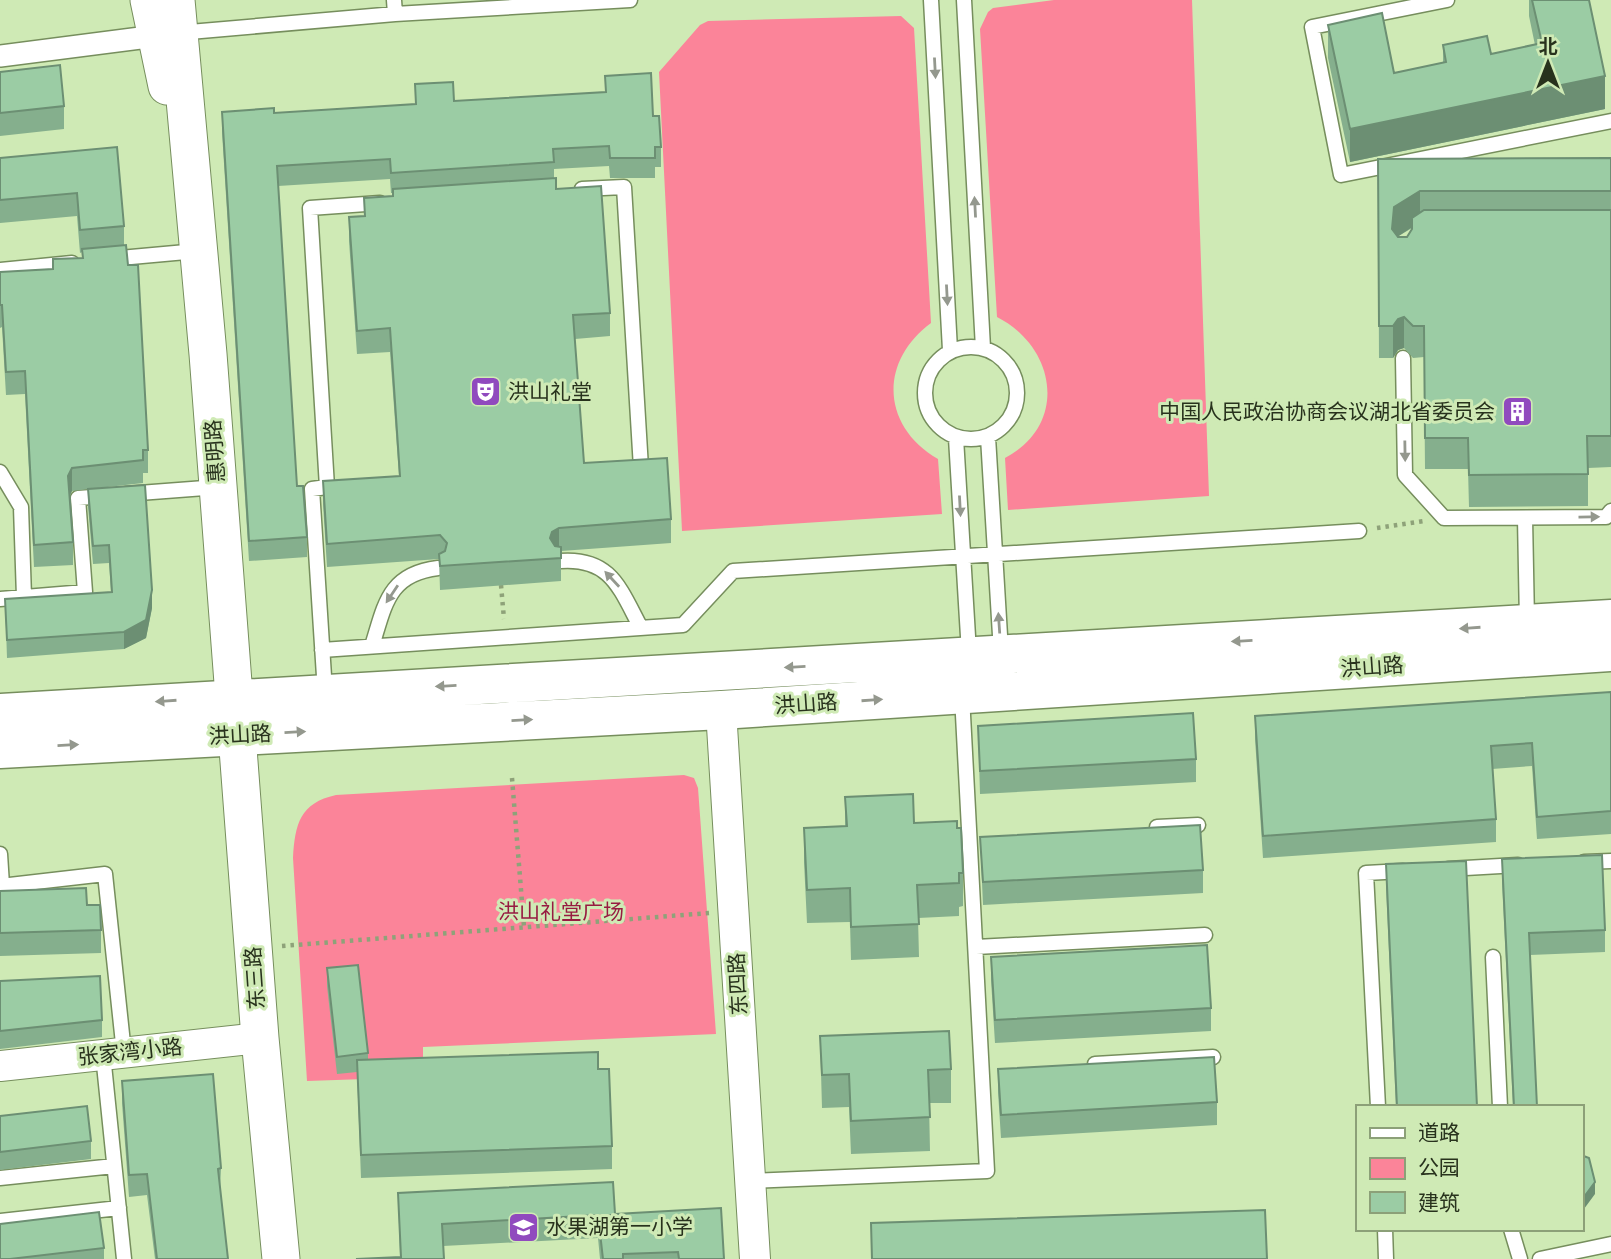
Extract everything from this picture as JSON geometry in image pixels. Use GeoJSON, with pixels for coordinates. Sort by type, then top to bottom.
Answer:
{"type":"FeatureCollection","features":[{"type":"Feature","properties":{"kind":"main road","name":"洪山路"},"geometry":{"type":"LineString","coordinates":[[0,749],[721,710],[983,676],[1527,624],[1611,619]]}},
{"type":"Feature","properties":{"kind":"main road","name":"洪山路"},"geometry":{"type":"LineString","coordinates":[[0,713],[325,692],[983,676],[1611,652]]}},
{"type":"Feature","properties":{"kind":"street","name":"惠明路"},"geometry":{"type":"LineString","coordinates":[[149,0],[171,23],[195,206],[234,697]]}},
{"type":"Feature","properties":{"kind":"street"},"geometry":{"type":"LineString","coordinates":[[0,56],[171,23]]}},
{"type":"Feature","properties":{"kind":"street","name":"东三路"},"geometry":{"type":"LineString","coordinates":[[234,697],[260,1038],[281,1259]]}},
{"type":"Feature","properties":{"kind":"street","name":"东四路"},"geometry":{"type":"LineString","coordinates":[[721,710],[755,1259]]}},
{"type":"Feature","properties":{"kind":"street","name":"张家湾小路"},"geometry":{"type":"LineString","coordinates":[[0,1066],[260,1038]]}},
{"type":"Feature","properties":{"kind":"lane"},"geometry":{"type":"LineString","coordinates":[[171,23],[395,7],[630,0]]}},
{"type":"Feature","properties":{"kind":"lane"},"geometry":{"type":"LineString","coordinates":[[931,0],[950,350]]}},
{"type":"Feature","properties":{"kind":"lane"},"geometry":{"type":"LineString","coordinates":[[964,0],[982,348]]}},
{"type":"Feature","properties":{"kind":"lane"},"geometry":{"type":"LineString","coordinates":[[1447,0],[1311,27],[1341,175],[1611,121]]}},
{"type":"Feature","properties":{"kind":"lane"},"geometry":{"type":"LineString","coordinates":[[569,190],[624,187],[641,468]]}},
{"type":"Feature","properties":{"kind":"lane"},"geometry":{"type":"LineString","coordinates":[[325,692],[312,489],[327,487],[310,208],[392,202]]}},
{"type":"Feature","properties":{"kind":"lane"},"geometry":{"type":"LineString","coordinates":[[0,270],[199,250]]}},
{"type":"Feature","properties":{"kind":"lane"},"geometry":{"type":"LineString","coordinates":[[982,348],[1006,363],[1014,376],[1017,390],[1010,418],[988,437],[956,438],[934,422],[924,396],[931,368],[950,350],[982,348]]}},
{"type":"Feature","properties":{"kind":"lane"},"geometry":{"type":"LineString","coordinates":[[1403,358],[1405,475],[1444,518],[1606,517],[1611,511]]}},
{"type":"Feature","properties":{"kind":"lane"},"geometry":{"type":"LineString","coordinates":[[750,1181],[987,1171],[990,1070],[976,947],[976,839],[983,676],[995,554],[988,437]]}},
{"type":"Feature","properties":{"kind":"lane"},"geometry":{"type":"LineString","coordinates":[[956,438],[963,556],[983,676]]}},
{"type":"Feature","properties":{"kind":"lane"},"geometry":{"type":"LineString","coordinates":[[0,472],[21,507],[24,597]]}},
{"type":"Feature","properties":{"kind":"lane"},"geometry":{"type":"LineString","coordinates":[[0,599],[85,593],[78,498],[218,487]]}},
{"type":"Feature","properties":{"kind":"lane"},"geometry":{"type":"LineString","coordinates":[[1525,518],[1527,624]]}},
{"type":"Feature","properties":{"kind":"lane"},"geometry":{"type":"LineString","coordinates":[[322,650],[683,625],[733,571],[1359,531]]}},
{"type":"Feature","properties":{"kind":"lane"},"geometry":{"type":"LineString","coordinates":[[560,561],[585,561],[611,576],[641,628]]}},
{"type":"Feature","properties":{"kind":"lane"},"geometry":{"type":"LineString","coordinates":[[372,646],[391,592],[414,573],[438,568]]}},
{"type":"Feature","properties":{"kind":"lane"},"geometry":{"type":"LineString","coordinates":[[1144,828],[1198,825]]}},
{"type":"Feature","properties":{"kind":"lane"},"geometry":{"type":"LineString","coordinates":[[0,854],[1,885],[105,874],[113,1054],[114,1166],[124,1259]]}},
{"type":"Feature","properties":{"kind":"lane"},"geometry":{"type":"LineString","coordinates":[[1570,863],[1611,861]]}},
{"type":"Feature","properties":{"kind":"lane"},"geometry":{"type":"LineString","coordinates":[[1378,1105],[1366,873],[1530,865]]}},
{"type":"Feature","properties":{"kind":"lane"},"geometry":{"type":"LineString","coordinates":[[1489,867],[1490,882]]}},
{"type":"Feature","properties":{"kind":"lane"},"geometry":{"type":"LineString","coordinates":[[976,947],[1205,935]]}},
{"type":"Feature","properties":{"kind":"lane"},"geometry":{"type":"LineString","coordinates":[[1493,957],[1500,1105]]}},
{"type":"Feature","properties":{"kind":"lane"},"geometry":{"type":"LineString","coordinates":[[1077,1065],[1213,1057]]}},
{"type":"Feature","properties":{"kind":"lane"},"geometry":{"type":"LineString","coordinates":[[0,1178],[114,1166]]}},
{"type":"Feature","properties":{"kind":"lane"},"geometry":{"type":"LineString","coordinates":[[0,1221],[119,1209]]}},
{"type":"Feature","properties":{"kind":"lane"},"geometry":{"type":"LineString","coordinates":[[1385,1231],[1386,1259]]}},
{"type":"Feature","properties":{"kind":"lane"},"geometry":{"type":"LineString","coordinates":[[1512,1231],[1520,1259]]}},
{"type":"Feature","properties":{"kind":"lane"},"geometry":{"type":"LineString","coordinates":[[1540,1259],[1611,1244]]}},
{"type":"Feature","properties":{"kind":"path"},"geometry":{"type":"LineString","coordinates":[[1359,531],[1444,518]]}},
{"type":"Feature","properties":{"kind":"path"},"geometry":{"type":"LineString","coordinates":[[501,585],[505,637]]}},
{"type":"Feature","properties":{"kind":"path"},"geometry":{"type":"LineString","coordinates":[[512,778],[524,927]]}},
{"type":"Feature","properties":{"kind":"path"},"geometry":{"type":"LineString","coordinates":[[253,948],[733,911]]}},
{"type":"Feature","properties":{"kind":"green space"},"geometry":{"type":"Polygon","coordinates":[[[1054,0],[1192,0],[1209,496],[1008,510],[1005,458],[1025,443],[1039,426],[1046,406],[1047,386],[1042,366],[1032,347],[1017,330],[997,317],[980,29],[988,12],[993,8],[1054,0]]]}},
{"type":"Feature","properties":{"kind":"green space"},"geometry":{"type":"Polygon","coordinates":[[[901,16],[914,28],[931,323],[914,339],[902,356],[895,375],[894,394],[897,412],[906,430],[919,446],[938,459],[942,514],[682,531],[659,72],[700,25],[708,21],[901,16]]]}},
{"type":"Feature","properties":{"kind":"green space","name":"洪山礼堂广场"},"geometry":{"type":"Polygon","coordinates":[[[684,775],[694,778],[698,788],[716,1034],[423,1047],[423,1077],[307,1081],[293,858],[298,825],[307,809],[314,803],[336,795],[684,775]]]}},
{"type":"Feature","properties":{"kind":"building"},"geometry":{"type":"Polygon","coordinates":[[[1532,0],[1589,0],[1605,76],[1350,129],[1328,25],[1382,13],[1394,73],[1446,62],[1443,45],[1487,36],[1491,54],[1542,43],[1532,0]]]}},
{"type":"Feature","properties":{"kind":"building"},"geometry":{"type":"Polygon","coordinates":[[[60,65],[64,106],[0,113],[0,72],[60,65]]]}},
{"type":"Feature","properties":{"kind":"building"},"geometry":{"type":"Polygon","coordinates":[[[651,73],[653,116],[659,116],[661,147],[655,147],[655,158],[610,158],[609,146],[553,149],[554,162],[391,173],[390,159],[277,166],[297,486],[303,486],[307,537],[249,541],[222,112],[274,108],[274,113],[416,104],[415,84],[453,82],[454,101],[606,92],[605,76],[651,73]]]}},
{"type":"Feature","properties":{"kind":"building"},"geometry":{"type":"Polygon","coordinates":[[[117,147],[124,226],[80,230],[77,193],[0,200],[0,158],[117,147]]]}},
{"type":"Feature","properties":{"kind":"building","name":"中国人民政治协商会议湖北省委员会"},"geometry":{"type":"Polygon","coordinates":[[[1611,158],[1611,191],[1420,191],[1394,207],[1392,229],[1398,237],[1407,237],[1412,229],[1412,218],[1424,210],[1611,210],[1611,436],[1587,436],[1588,474],[1469,475],[1468,438],[1425,438],[1424,326],[1413,326],[1404,317],[1398,319],[1393,326],[1379,326],[1378,159],[1611,158]]]}},
{"type":"Feature","properties":{"kind":"building","name":"洪山礼堂"},"geometry":{"type":"Polygon","coordinates":[[[556,178],[556,189],[601,186],[610,313],[573,315],[584,463],[667,458],[671,519],[559,528],[552,532],[550,538],[555,546],[561,547],[561,558],[440,566],[439,554],[445,551],[447,543],[440,535],[327,544],[323,481],[400,476],[390,328],[357,331],[349,217],[365,216],[364,198],[393,196],[393,189],[556,178]]]}},
{"type":"Feature","properties":{"kind":"building"},"geometry":{"type":"Polygon","coordinates":[[[126,245],[128,265],[138,265],[148,450],[143,450],[143,460],[72,468],[68,476],[73,542],[34,545],[25,371],[6,372],[0,272],[53,269],[53,259],[83,258],[82,249],[126,245]]]}},
{"type":"Feature","properties":{"kind":"building"},"geometry":{"type":"Polygon","coordinates":[[[145,485],[152,590],[146,620],[124,632],[7,640],[5,599],[112,592],[109,545],[93,546],[88,489],[145,485]]]}},
{"type":"Feature","properties":{"kind":"building"},"geometry":{"type":"Polygon","coordinates":[[[1611,692],[1611,811],[1537,817],[1532,743],[1491,746],[1496,819],[1263,836],[1255,716],[1611,692]]]}},
{"type":"Feature","properties":{"kind":"building"},"geometry":{"type":"Polygon","coordinates":[[[1193,713],[1196,759],[980,771],[978,726],[1193,713]]]}},
{"type":"Feature","properties":{"kind":"building"},"geometry":{"type":"Polygon","coordinates":[[[913,794],[914,823],[957,821],[957,828],[961,828],[963,873],[959,873],[959,883],[917,885],[919,924],[851,927],[850,888],[807,890],[804,828],[847,826],[845,797],[913,794]]]}},
{"type":"Feature","properties":{"kind":"building"},"geometry":{"type":"Polygon","coordinates":[[[1200,825],[1203,870],[983,882],[980,837],[1200,825]]]}},
{"type":"Feature","properties":{"kind":"building"},"geometry":{"type":"Polygon","coordinates":[[[1602,855],[1605,930],[1529,933],[1537,1105],[1514,1105],[1502,859],[1602,855]]]}},
{"type":"Feature","properties":{"kind":"building"},"geometry":{"type":"Polygon","coordinates":[[[1466,861],[1477,1105],[1397,1105],[1386,864],[1466,861]]]}},
{"type":"Feature","properties":{"kind":"building"},"geometry":{"type":"Polygon","coordinates":[[[86,888],[87,905],[100,905],[101,930],[0,933],[0,891],[86,888]]]}},
{"type":"Feature","properties":{"kind":"building"},"geometry":{"type":"Polygon","coordinates":[[[1207,945],[1211,1008],[995,1020],[991,957],[1207,945]]]}},
{"type":"Feature","properties":{"kind":"building"},"geometry":{"type":"Polygon","coordinates":[[[358,965],[368,1053],[337,1057],[327,968],[358,965]]]}},
{"type":"Feature","properties":{"kind":"building"},"geometry":{"type":"Polygon","coordinates":[[[100,976],[102,1020],[0,1031],[0,981],[100,976]]]}},
{"type":"Feature","properties":{"kind":"building"},"geometry":{"type":"Polygon","coordinates":[[[949,1031],[951,1069],[928,1070],[930,1117],[851,1121],[849,1074],[822,1075],[820,1036],[949,1031]]]}},
{"type":"Feature","properties":{"kind":"building"},"geometry":{"type":"Polygon","coordinates":[[[598,1052],[598,1069],[609,1069],[612,1146],[361,1155],[357,1060],[598,1052]]]}},
{"type":"Feature","properties":{"kind":"building"},"geometry":{"type":"Polygon","coordinates":[[[1214,1057],[1217,1102],[1001,1115],[998,1069],[1214,1057]]]}},
{"type":"Feature","properties":{"kind":"building"},"geometry":{"type":"Polygon","coordinates":[[[213,1074],[221,1168],[218,1169],[228,1259],[157,1259],[147,1174],[129,1175],[122,1081],[213,1074]]]}},
{"type":"Feature","properties":{"kind":"building"},"geometry":{"type":"Polygon","coordinates":[[[87,1106],[91,1141],[0,1152],[0,1116],[87,1106]]]}},
{"type":"Feature","properties":{"kind":"building"},"geometry":{"type":"Polygon","coordinates":[[[1583,1156],[1589,1158],[1595,1182],[1583,1198],[1583,1156]]]}},
{"type":"Feature","properties":{"kind":"building"},"geometry":{"type":"Polygon","coordinates":[[[613,1182],[615,1214],[442,1224],[444,1259],[356,1259],[401,1257],[398,1193],[613,1182]]]}},
{"type":"Feature","properties":{"kind":"building"},"geometry":{"type":"Polygon","coordinates":[[[721,1208],[724,1259],[679,1259],[678,1252],[623,1254],[623,1259],[603,1259],[598,1215],[721,1208]]]}},
{"type":"Feature","properties":{"kind":"building"},"geometry":{"type":"Polygon","coordinates":[[[1265,1210],[1267,1259],[872,1259],[871,1223],[1265,1210]]]}},
{"type":"Feature","properties":{"kind":"building"},"geometry":{"type":"Polygon","coordinates":[[[99,1212],[104,1248],[0,1259],[0,1224],[99,1212]]]}},
{"type":"Feature","properties":{"kind":"place","name":"洪山礼堂"},"geometry":{"type":"Point","coordinates":[485,392]}},
{"type":"Feature","properties":{"kind":"place","name":"中国人民政治协商会议湖北省委员会"},"geometry":{"type":"Point","coordinates":[1518,412]}},
{"type":"Feature","properties":{"kind":"place","name":"水果湖第一小学"},"geometry":{"type":"Point","coordinates":[523,1227]}}]}
